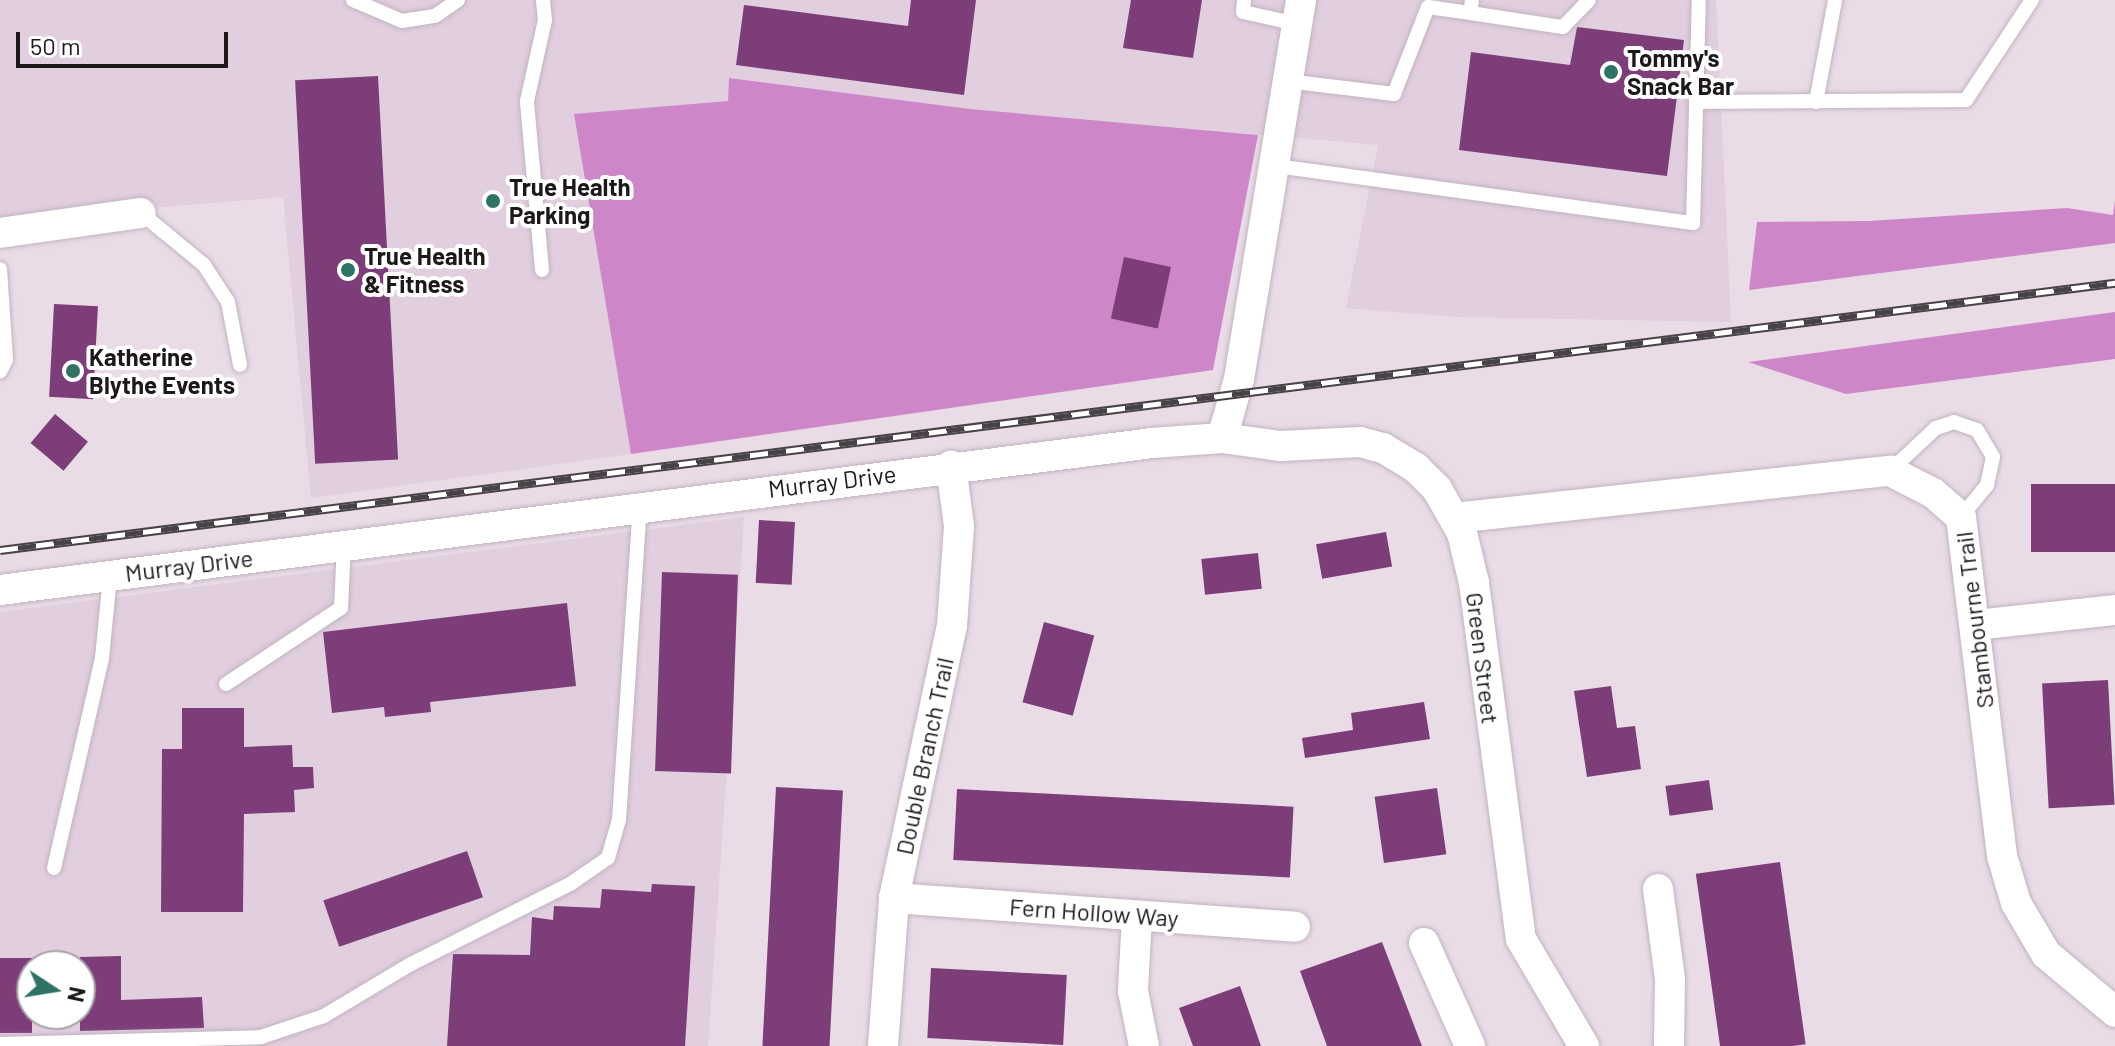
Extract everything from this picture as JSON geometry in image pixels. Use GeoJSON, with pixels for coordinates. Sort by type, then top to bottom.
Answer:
{"type":"FeatureCollection","features":[{"type":"Feature","properties":{"kind":"street"},"geometry":{"type":"LineString","coordinates":[[1222,438],[1239,379],[1299,12]]}},
{"type":"Feature","properties":{"kind":"street"},"geometry":{"type":"LineString","coordinates":[[0,233],[141,213]]}},
{"type":"Feature","properties":{"kind":"street","name":"Murray Drive"},"geometry":{"type":"LineString","coordinates":[[0,590],[951,466],[1222,438]]}},
{"type":"Feature","properties":{"kind":"street","name":"Green Street"},"geometry":{"type":"LineString","coordinates":[[1222,438],[1281,446],[1360,442],[1383,448],[1416,468],[1437,489],[1454,518],[1474,583],[1521,939],[1584,1046]]}},
{"type":"Feature","properties":{"kind":"street","name":"Double Branch Trail"},"geometry":{"type":"LineString","coordinates":[[883,1046],[894,898],[952,626],[959,526],[951,466]]}},
{"type":"Feature","properties":{"kind":"street"},"geometry":{"type":"LineString","coordinates":[[1454,518],[1890,471]]}},
{"type":"Feature","properties":{"kind":"street","name":"Stambourne Trail"},"geometry":{"type":"LineString","coordinates":[[1890,471],[1933,493],[1961,517],[2002,856],[2016,903],[2046,954],[2115,1012]]}},
{"type":"Feature","properties":{"kind":"street"},"geometry":{"type":"LineString","coordinates":[[1975,625],[2115,610]]}},
{"type":"Feature","properties":{"kind":"street"},"geometry":{"type":"LineString","coordinates":[[1658,889],[1670,979],[1669,1046]]}},
{"type":"Feature","properties":{"kind":"street","name":"Fern Hollow Way"},"geometry":{"type":"LineString","coordinates":[[894,898],[1295,927]]}},
{"type":"Feature","properties":{"kind":"street"},"geometry":{"type":"LineString","coordinates":[[1137,916],[1133,991],[1144,1046]]}},
{"type":"Feature","properties":{"kind":"street"},"geometry":{"type":"LineString","coordinates":[[1424,943],[1470,1046]]}},
{"type":"Feature","properties":{"kind":"lane"},"geometry":{"type":"LineString","coordinates":[[353,0],[402,21],[435,16],[458,0]]}},
{"type":"Feature","properties":{"kind":"lane"},"geometry":{"type":"LineString","coordinates":[[542,270],[527,101],[545,20],[543,0]]}},
{"type":"Feature","properties":{"kind":"lane"},"geometry":{"type":"LineString","coordinates":[[1244,0],[1243,12],[1299,12]]}},
{"type":"Feature","properties":{"kind":"lane"},"geometry":{"type":"LineString","coordinates":[[1287,81],[1394,94],[1429,2],[1471,6],[1563,27],[1589,0]]}},
{"type":"Feature","properties":{"kind":"lane"},"geometry":{"type":"LineString","coordinates":[[1276,166],[1693,223],[1699,0]]}},
{"type":"Feature","properties":{"kind":"lane"},"geometry":{"type":"LineString","coordinates":[[1816,102],[1835,0]]}},
{"type":"Feature","properties":{"kind":"lane"},"geometry":{"type":"LineString","coordinates":[[1696,102],[1966,100],[2032,0]]}},
{"type":"Feature","properties":{"kind":"lane"},"geometry":{"type":"LineString","coordinates":[[141,213],[212,277],[228,302],[240,365]]}},
{"type":"Feature","properties":{"kind":"lane"},"geometry":{"type":"LineString","coordinates":[[0,269],[6,360],[0,372]]}},
{"type":"Feature","properties":{"kind":"lane"},"geometry":{"type":"LineString","coordinates":[[1890,471],[1936,428],[1954,422],[1977,430],[1993,457],[1987,485],[1961,517]]}},
{"type":"Feature","properties":{"kind":"lane"},"geometry":{"type":"LineString","coordinates":[[0,1044],[228,1042],[261,1037],[324,1016],[411,964],[570,884],[608,858],[619,820],[640,506]]}},
{"type":"Feature","properties":{"kind":"lane"},"geometry":{"type":"LineString","coordinates":[[226,684],[341,608],[344,545]]}},
{"type":"Feature","properties":{"kind":"lane"},"geometry":{"type":"LineString","coordinates":[[54,868],[102,658],[110,576]]}},
{"type":"Feature","properties":{"kind":"shaded area"},"geometry":{"type":"Polygon","coordinates":[[[0,0],[1716,0],[1731,322],[1455,317],[1346,308],[1378,145],[970,109],[729,78],[728,101],[574,115],[631,454],[311,498],[283,197],[0,221],[0,0]]]}},
{"type":"Feature","properties":{"kind":"shaded area"},"geometry":{"type":"Polygon","coordinates":[[[729,78],[970,109],[1258,135],[1213,370],[631,454],[574,114],[728,101],[729,78]]]}},
{"type":"Feature","properties":{"kind":"shaded area"},"geometry":{"type":"Polygon","coordinates":[[[2115,200],[2115,243],[1749,290],[1757,222],[1869,221],[2067,208],[2113,215],[2115,200]]]}},
{"type":"Feature","properties":{"kind":"shaded area"},"geometry":{"type":"Polygon","coordinates":[[[2115,312],[2115,359],[1846,394],[1748,362],[2115,312]]]}},
{"type":"Feature","properties":{"kind":"shaded area"},"geometry":{"type":"Polygon","coordinates":[[[744,517],[708,1046],[0,1046],[0,612],[744,517]]]}},
{"type":"Feature","properties":{"kind":"building"},"geometry":{"type":"Polygon","coordinates":[[[911,0],[976,0],[964,95],[736,65],[744,5],[908,26],[911,0]]]}},
{"type":"Feature","properties":{"kind":"building"},"geometry":{"type":"Polygon","coordinates":[[[1131,0],[1202,0],[1193,58],[1123,48],[1131,0]]]}},
{"type":"Feature","properties":{"kind":"building"},"geometry":{"type":"Polygon","coordinates":[[[1577,27],[1684,40],[1667,176],[1459,150],[1471,52],[1570,65],[1577,27]]]}},
{"type":"Feature","properties":{"kind":"building","name":"True Health & Fitness"},"geometry":{"type":"Polygon","coordinates":[[[378,76],[398,459],[315,464],[295,80],[378,76]]]}},
{"type":"Feature","properties":{"kind":"building"},"geometry":{"type":"Polygon","coordinates":[[[1124,257],[1171,267],[1158,329],[1111,319],[1124,257]]]}},
{"type":"Feature","properties":{"kind":"building"},"geometry":{"type":"Polygon","coordinates":[[[54,304],[98,306],[93,399],[49,397],[54,304]]]}},
{"type":"Feature","properties":{"kind":"building"},"geometry":{"type":"Polygon","coordinates":[[[55,414],[88,442],[64,471],[31,443],[55,414]]]}},
{"type":"Feature","properties":{"kind":"building"},"geometry":{"type":"Polygon","coordinates":[[[2031,484],[2115,484],[2115,552],[2031,552],[2031,484]]]}},
{"type":"Feature","properties":{"kind":"building"},"geometry":{"type":"Polygon","coordinates":[[[759,520],[795,522],[792,585],[756,583],[759,520]]]}},
{"type":"Feature","properties":{"kind":"building"},"geometry":{"type":"Polygon","coordinates":[[[1386,532],[1392,566],[1322,579],[1316,544],[1386,532]]]}},
{"type":"Feature","properties":{"kind":"building"},"geometry":{"type":"Polygon","coordinates":[[[1258,553],[1262,589],[1205,595],[1201,559],[1258,553]]]}},
{"type":"Feature","properties":{"kind":"building"},"geometry":{"type":"Polygon","coordinates":[[[662,572],[738,575],[731,774],[655,771],[662,572]]]}},
{"type":"Feature","properties":{"kind":"building"},"geometry":{"type":"Polygon","coordinates":[[[567,603],[576,686],[430,702],[431,712],[385,717],[384,707],[332,713],[323,632],[567,603]]]}},
{"type":"Feature","properties":{"kind":"building"},"geometry":{"type":"Polygon","coordinates":[[[1044,622],[1094,635],[1073,716],[1023,702],[1044,622]]]}},
{"type":"Feature","properties":{"kind":"building"},"geometry":{"type":"Polygon","coordinates":[[[2108,680],[2115,805],[2049,808],[2042,683],[2108,680]]]}},
{"type":"Feature","properties":{"kind":"building"},"geometry":{"type":"Polygon","coordinates":[[[1611,686],[1617,728],[1635,726],[1641,769],[1587,777],[1574,691],[1611,686]]]}},
{"type":"Feature","properties":{"kind":"building"},"geometry":{"type":"Polygon","coordinates":[[[1424,702],[1430,739],[1305,758],[1302,738],[1353,730],[1351,713],[1424,702]]]}},
{"type":"Feature","properties":{"kind":"building"},"geometry":{"type":"Polygon","coordinates":[[[182,708],[244,708],[244,747],[292,745],[293,767],[313,767],[314,788],[294,790],[295,812],[244,814],[243,912],[161,912],[162,749],[182,749],[182,708]]]}},
{"type":"Feature","properties":{"kind":"building"},"geometry":{"type":"Polygon","coordinates":[[[1709,780],[1713,810],[1670,816],[1665,786],[1709,780]]]}},
{"type":"Feature","properties":{"kind":"building"},"geometry":{"type":"Polygon","coordinates":[[[776,787],[843,791],[830,1046],[762,1046],[776,787]]]}},
{"type":"Feature","properties":{"kind":"building"},"geometry":{"type":"Polygon","coordinates":[[[1437,788],[1446,854],[1384,863],[1375,797],[1437,788]]]}},
{"type":"Feature","properties":{"kind":"building"},"geometry":{"type":"Polygon","coordinates":[[[957,789],[1294,807],[1290,878],[953,860],[957,789]]]}},
{"type":"Feature","properties":{"kind":"building"},"geometry":{"type":"Polygon","coordinates":[[[467,851],[483,897],[339,947],[323,900],[467,851]]]}},
{"type":"Feature","properties":{"kind":"building"},"geometry":{"type":"Polygon","coordinates":[[[1780,862],[1806,1044],[1720,1046],[1696,874],[1780,862]]]}},
{"type":"Feature","properties":{"kind":"building"},"geometry":{"type":"Polygon","coordinates":[[[652,884],[695,886],[685,1046],[447,1046],[453,954],[530,955],[532,917],[553,920],[554,906],[600,908],[602,889],[651,892],[652,884]]]}},
{"type":"Feature","properties":{"kind":"building"},"geometry":{"type":"Polygon","coordinates":[[[1382,942],[1422,1046],[1327,1046],[1300,971],[1382,942]]]}},
{"type":"Feature","properties":{"kind":"building"},"geometry":{"type":"Polygon","coordinates":[[[121,956],[121,1000],[202,997],[204,1028],[80,1031],[96,1030],[96,957],[121,956]]]}},
{"type":"Feature","properties":{"kind":"building"},"geometry":{"type":"Polygon","coordinates":[[[0,958],[16,958],[16,1030],[32,1030],[32,1033],[0,1033],[0,958]]]}},
{"type":"Feature","properties":{"kind":"building"},"geometry":{"type":"Polygon","coordinates":[[[931,968],[1067,975],[1063,1045],[927,1038],[931,968]]]}},
{"type":"Feature","properties":{"kind":"building"},"geometry":{"type":"Polygon","coordinates":[[[1240,986],[1261,1046],[1193,1046],[1179,1008],[1240,986]]]}},
{"type":"Feature","properties":{"kind":"railway"},"geometry":{"type":"LineString","coordinates":[[0,550],[2115,283]]}},
{"type":"Feature","properties":{"kind":"place","name":"Tommy's Snack Bar"},"geometry":{"type":"Point","coordinates":[1611,72]}},
{"type":"Feature","properties":{"kind":"place","name":"True Health Parking"},"geometry":{"type":"Point","coordinates":[493,201]}},
{"type":"Feature","properties":{"kind":"place","name":"True Health & Fitness"},"geometry":{"type":"Point","coordinates":[348,270]}},
{"type":"Feature","properties":{"kind":"place","name":"Katherine Blythe Events"},"geometry":{"type":"Point","coordinates":[73,371]}}]}
